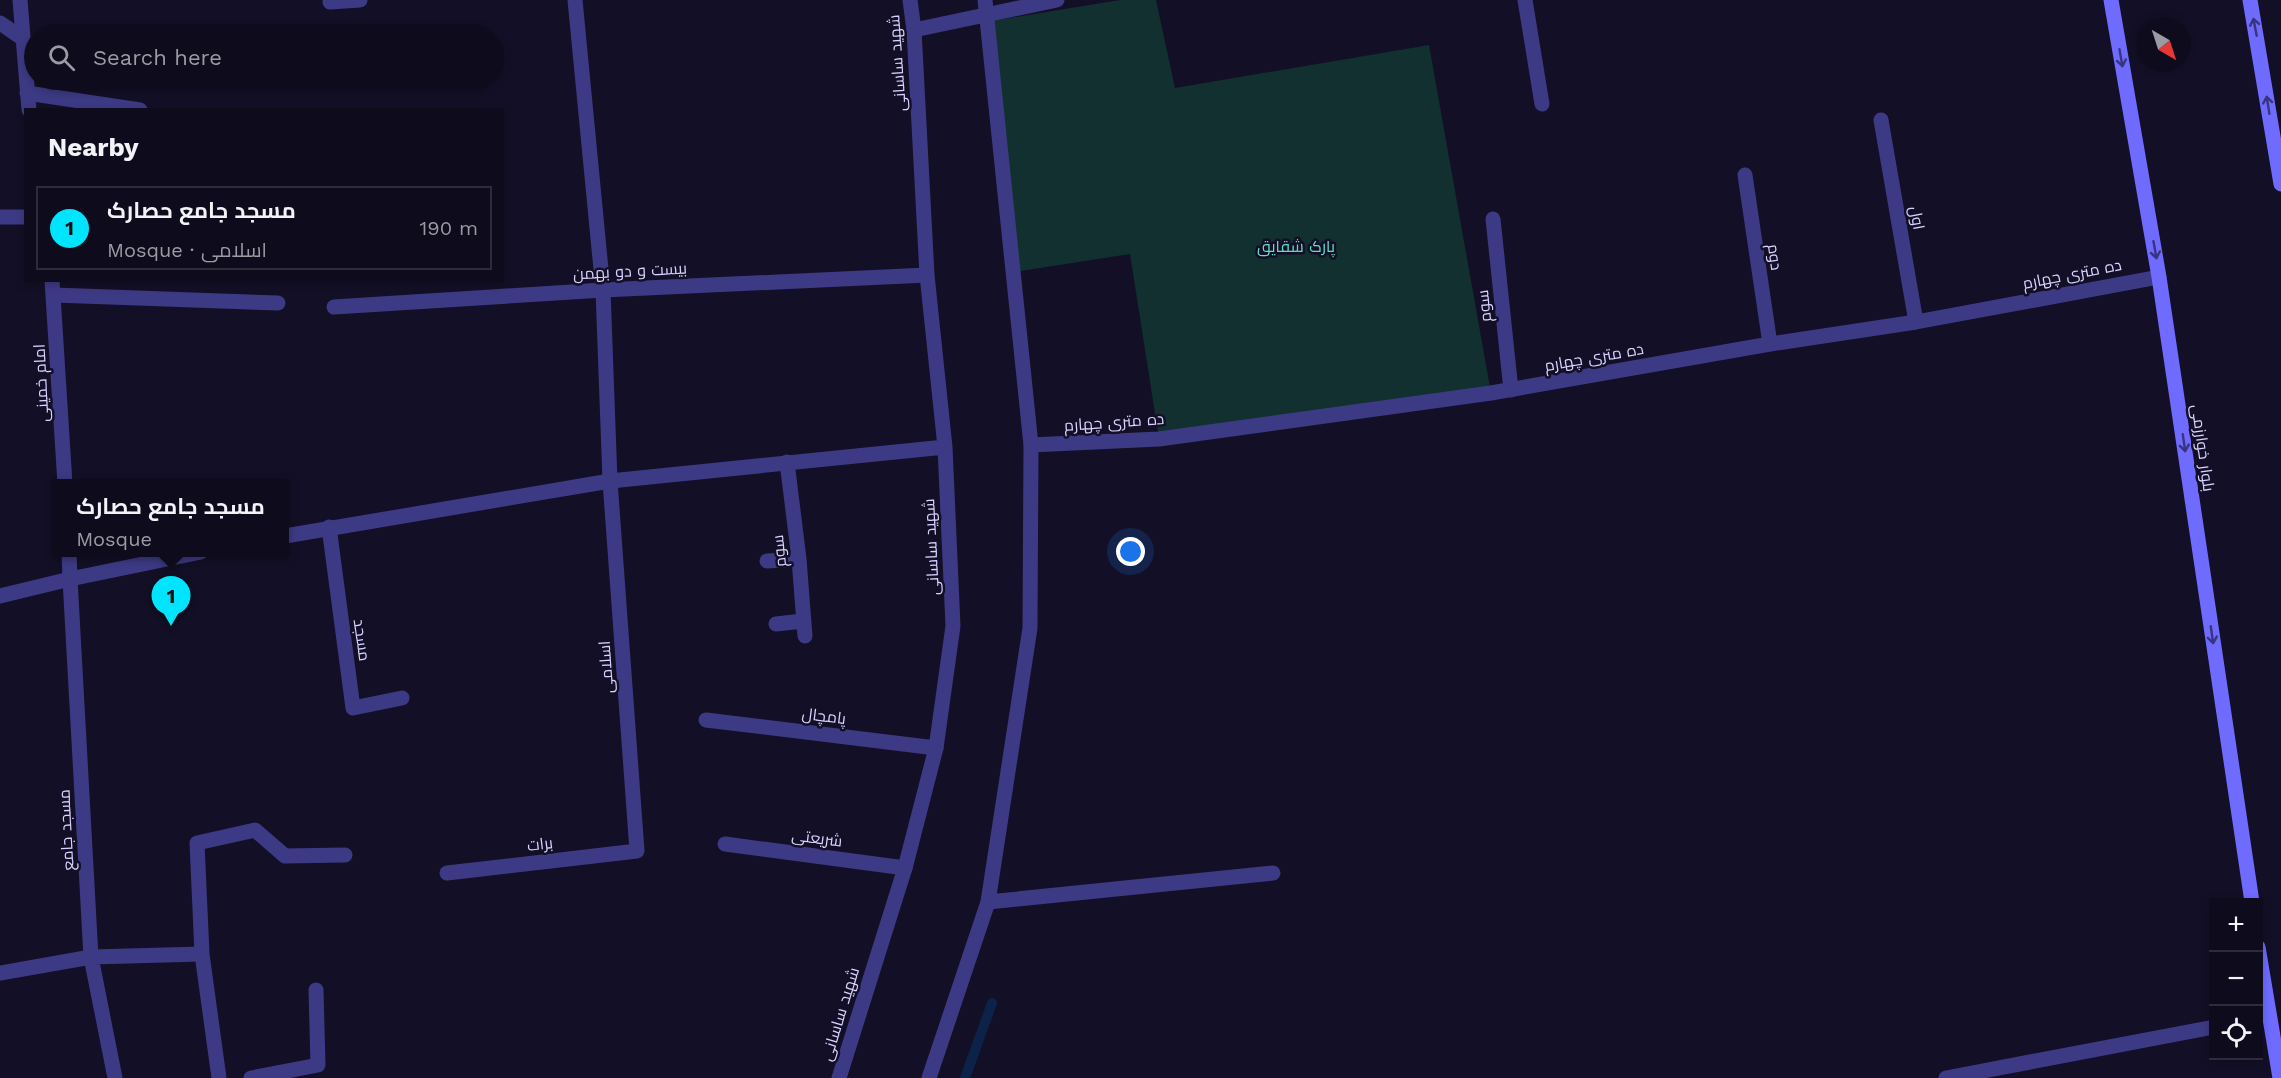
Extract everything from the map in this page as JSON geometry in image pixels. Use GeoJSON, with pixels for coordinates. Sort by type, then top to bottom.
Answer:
{"type":"FeatureCollection","features":[{"type":"Feature","properties":{"kind":"main road","name":"بلوار خوارزمی"},"geometry":{"type":"LineString","coordinates":[[2111,0],[2159,277],[2251,898]]}},
{"type":"Feature","properties":{"kind":"main road"},"geometry":{"type":"LineString","coordinates":[[2250,0],[2281,184]]}},
{"type":"Feature","properties":{"kind":"main road"},"geometry":{"type":"LineString","coordinates":[[2259,952],[2264,1017],[2280,1078]]}},
{"type":"Feature","properties":{"kind":"street"},"geometry":{"type":"LineString","coordinates":[[20,0],[24,60]]}},
{"type":"Feature","properties":{"kind":"street"},"geometry":{"type":"LineString","coordinates":[[330,2],[360,0]]}},
{"type":"Feature","properties":{"kind":"street","name":"اسلامی"},"geometry":{"type":"LineString","coordinates":[[574,0],[603,290],[610,481],[637,851]]}},
{"type":"Feature","properties":{"kind":"street","name":"شهید ساسانی"},"geometry":{"type":"LineString","coordinates":[[839,1078],[905,868],[936,748],[953,626],[945,447],[927,275],[914,30],[910,0]]}},
{"type":"Feature","properties":{"kind":"street"},"geometry":{"type":"LineString","coordinates":[[914,30],[986,7],[1057,0]]}},
{"type":"Feature","properties":{"kind":"street"},"geometry":{"type":"LineString","coordinates":[[1525,0],[1542,104]]}},
{"type":"Feature","properties":{"kind":"street"},"geometry":{"type":"LineString","coordinates":[[929,1078],[988,902],[1030,628],[1031,445],[986,7]]}},
{"type":"Feature","properties":{"kind":"street"},"geometry":{"type":"LineString","coordinates":[[0,23],[22,38]]}},
{"type":"Feature","properties":{"kind":"street"},"geometry":{"type":"LineString","coordinates":[[27,90],[29,108]]}},
{"type":"Feature","properties":{"kind":"street"},"geometry":{"type":"LineString","coordinates":[[27,93],[127,108]]}},
{"type":"Feature","properties":{"kind":"street","name":"اول"},"geometry":{"type":"LineString","coordinates":[[1881,120],[1916,322]]}},
{"type":"Feature","properties":{"kind":"street","name":"دوم"},"geometry":{"type":"LineString","coordinates":[[1745,175],[1770,344]]}},
{"type":"Feature","properties":{"kind":"street"},"geometry":{"type":"LineString","coordinates":[[0,217],[24,217]]}},
{"type":"Feature","properties":{"kind":"street","name":"سوم"},"geometry":{"type":"LineString","coordinates":[[1493,219],[1511,390]]}},
{"type":"Feature","properties":{"kind":"street","name":"بیست و دو بهمن"},"geometry":{"type":"LineString","coordinates":[[334,307],[603,290],[927,275]]}},
{"type":"Feature","properties":{"kind":"street","name":"ده متری چهارم"},"geometry":{"type":"LineString","coordinates":[[1031,445],[1159,439],[1511,390],[1770,344],[1916,322],[2159,277]]}},
{"type":"Feature","properties":{"kind":"street"},"geometry":{"type":"LineString","coordinates":[[53,288],[278,303]]}},
{"type":"Feature","properties":{"kind":"street","name":"امام خمینی"},"geometry":{"type":"LineString","coordinates":[[53,288],[65,479]]}},
{"type":"Feature","properties":{"kind":"street"},"geometry":{"type":"LineString","coordinates":[[289,535],[610,481],[945,447]]}},
{"type":"Feature","properties":{"kind":"street","name":"سوم"},"geometry":{"type":"LineString","coordinates":[[776,624],[804,628],[799,559],[787,462]]}},
{"type":"Feature","properties":{"kind":"street","name":"مسجد"},"geometry":{"type":"LineString","coordinates":[[329,527],[353,708],[402,698]]}},
{"type":"Feature","properties":{"kind":"street"},"geometry":{"type":"LineString","coordinates":[[69,557],[70,579]]}},
{"type":"Feature","properties":{"kind":"street"},"geometry":{"type":"LineString","coordinates":[[0,596],[177,557]]}},
{"type":"Feature","properties":{"kind":"street"},"geometry":{"type":"LineString","coordinates":[[767,561],[799,559]]}},
{"type":"Feature","properties":{"kind":"street","name":"مسجد جامع"},"geometry":{"type":"LineString","coordinates":[[70,579],[91,957],[115,1078]]}},
{"type":"Feature","properties":{"kind":"street","name":"پامچال"},"geometry":{"type":"LineString","coordinates":[[706,720],[936,748]]}},
{"type":"Feature","properties":{"kind":"street"},"geometry":{"type":"LineString","coordinates":[[219,1078],[202,954],[198,843],[255,830],[285,856],[345,855]]}},
{"type":"Feature","properties":{"kind":"street","name":"شریعتی"},"geometry":{"type":"LineString","coordinates":[[725,844],[905,868]]}},
{"type":"Feature","properties":{"kind":"street","name":"برات"},"geometry":{"type":"LineString","coordinates":[[447,873],[637,851]]}},
{"type":"Feature","properties":{"kind":"street"},"geometry":{"type":"LineString","coordinates":[[988,902],[1273,873]]}},
{"type":"Feature","properties":{"kind":"street"},"geometry":{"type":"LineString","coordinates":[[0,973],[91,957],[202,954]]}},
{"type":"Feature","properties":{"kind":"street"},"geometry":{"type":"LineString","coordinates":[[251,1078],[318,1065],[316,990]]}},
{"type":"Feature","properties":{"kind":"street"},"geometry":{"type":"LineString","coordinates":[[1946,1078],[2209,1028]]}},
{"type":"Feature","properties":{"kind":"green space","name":"پارک شقایق"},"geometry":{"type":"Polygon","coordinates":[[[1120,0],[1156,0],[1175,88],[1429,45],[1491,393],[1159,439],[1130,254],[1008,273],[985,22],[1120,0]]]}},
{"type":"Feature","properties":{"kind":"waterway"},"geometry":{"type":"LineString","coordinates":[[965,1078],[992,1003]]}},
{"type":"Feature","properties":{"kind":"place","name":"مسجد جامع حصارک"},"geometry":{"type":"Point","coordinates":[171,626]}}]}
